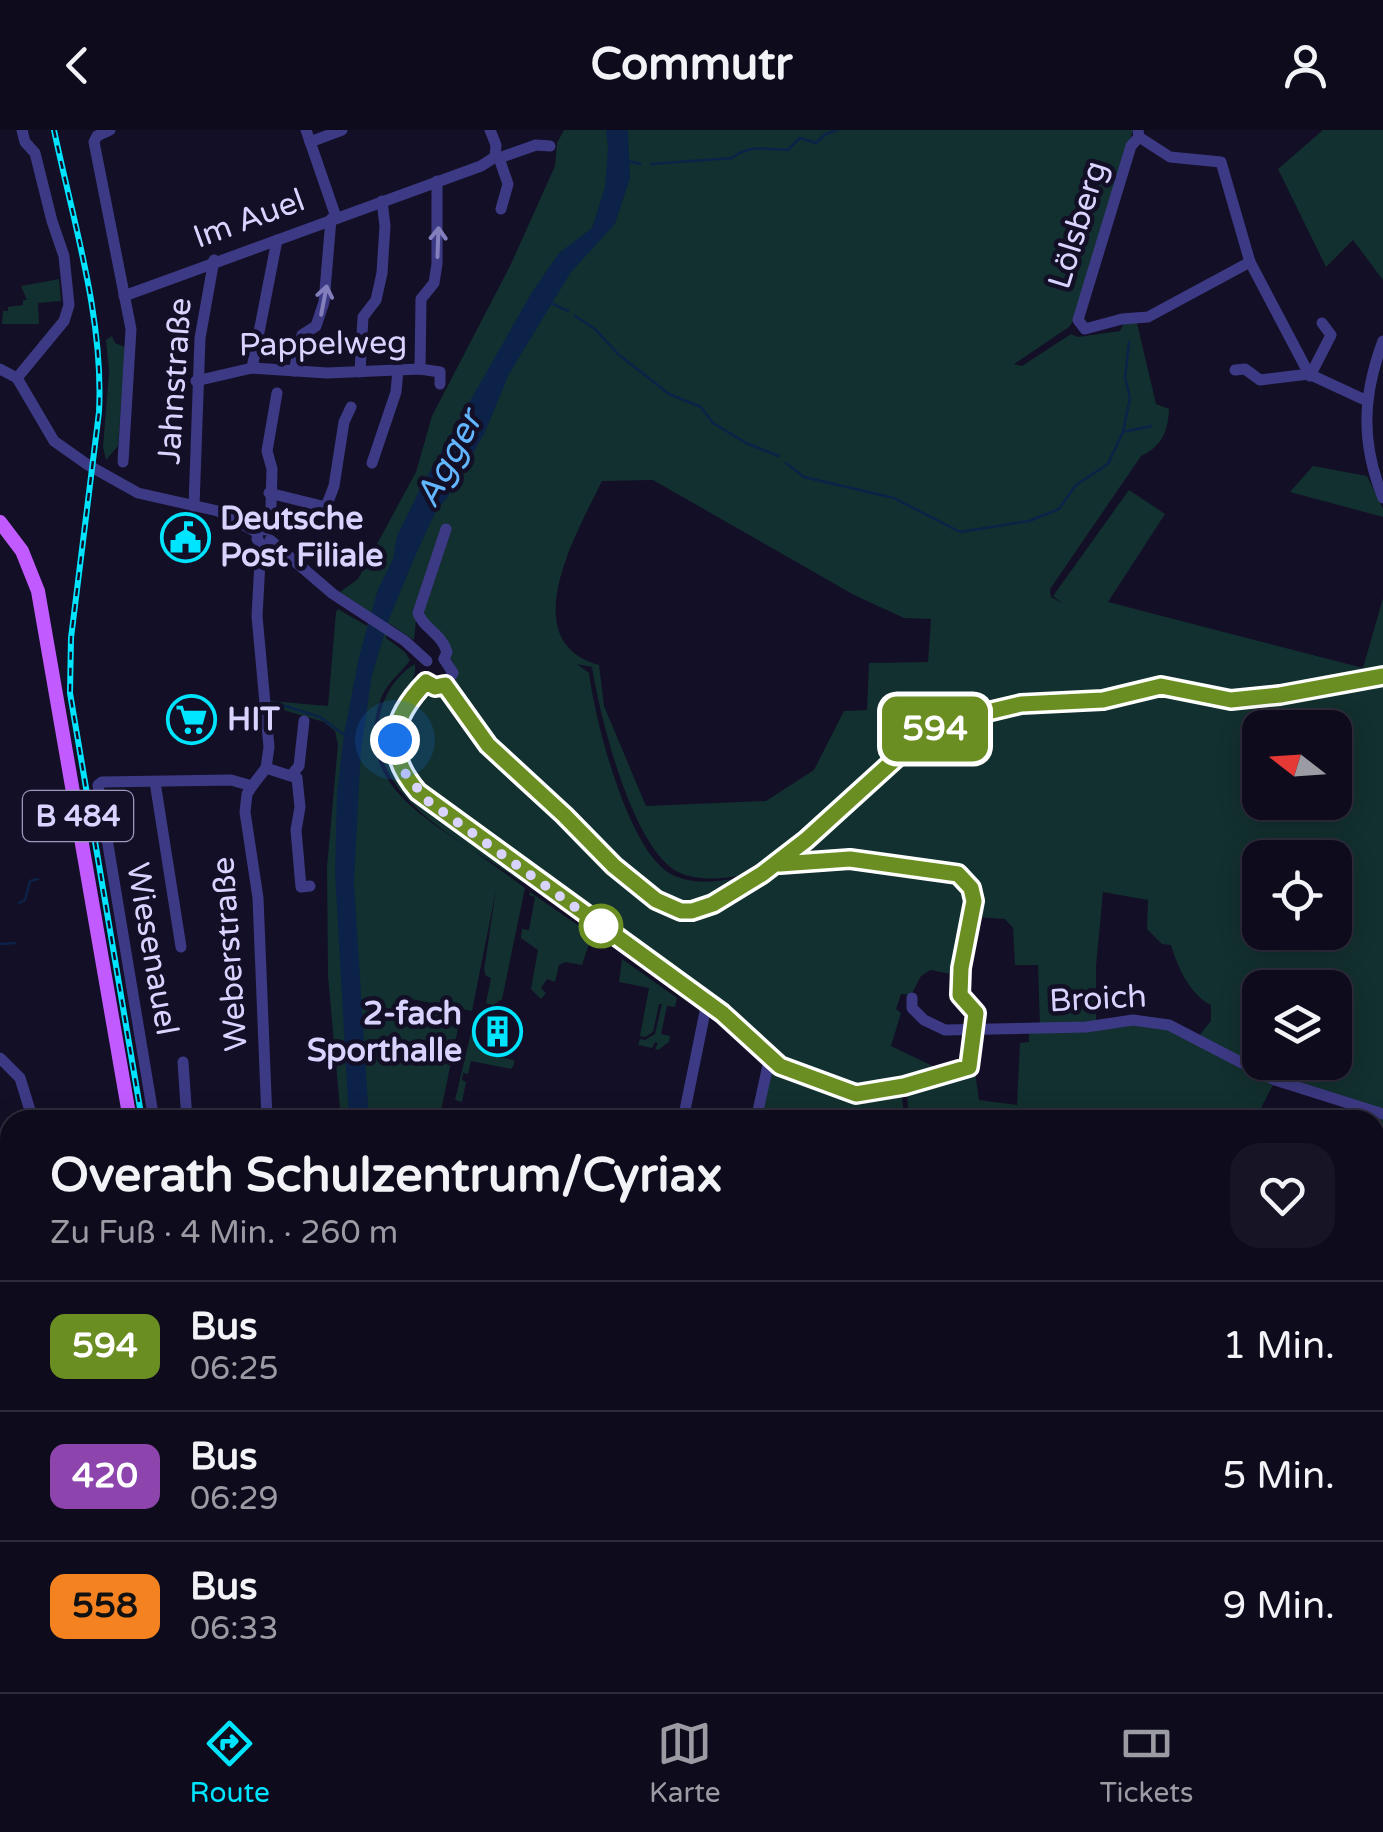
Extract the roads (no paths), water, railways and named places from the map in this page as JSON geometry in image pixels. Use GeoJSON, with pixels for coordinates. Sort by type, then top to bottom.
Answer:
{"type":"FeatureCollection","features":[{"type":"Feature","properties":{"kind":"main road","name":"B 484"},"geometry":{"type":"LineString","coordinates":[[0,522],[22,550],[38,591],[128,1110]]}},
{"type":"Feature","properties":{"kind":"street"},"geometry":{"type":"LineString","coordinates":[[17,378],[64,322],[69,305],[64,256],[36,153],[25,142],[22,130]]}},
{"type":"Feature","properties":{"kind":"street"},"geometry":{"type":"LineString","coordinates":[[110,130],[96,136],[94,147],[131,329],[123,462]]}},
{"type":"Feature","properties":{"kind":"street"},"geometry":{"type":"LineString","coordinates":[[294,371],[302,335],[316,326],[324,302],[334,218],[308,136],[342,130]]}},
{"type":"Feature","properties":{"kind":"street"},"geometry":{"type":"LineString","coordinates":[[490,130],[508,184],[501,209]]}},
{"type":"Feature","properties":{"kind":"street","name":"Lölsberg"},"geometry":{"type":"LineString","coordinates":[[1250,262],[1148,317],[1085,329],[1080,326],[1078,320],[1127,160],[1139,134],[1170,157],[1222,162],[1250,262],[1310,375]]}},
{"type":"Feature","properties":{"kind":"street","name":"Im Auel"},"geometry":{"type":"LineString","coordinates":[[124,296],[497,158],[536,145],[550,146]]}},
{"type":"Feature","properties":{"kind":"street"},"geometry":{"type":"LineString","coordinates":[[420,369],[421,299],[434,282],[438,264],[437,180]]}},
{"type":"Feature","properties":{"kind":"street"},"geometry":{"type":"LineString","coordinates":[[360,372],[363,317],[376,300],[382,272],[382,200]]}},
{"type":"Feature","properties":{"kind":"street"},"geometry":{"type":"LineString","coordinates":[[252,368],[276,240]]}},
{"type":"Feature","properties":{"kind":"street","name":"Jahnstraße"},"geometry":{"type":"LineString","coordinates":[[194,506],[196,382],[214,260]]}},
{"type":"Feature","properties":{"kind":"street"},"geometry":{"type":"LineString","coordinates":[[1310,375],[1332,335],[1322,322]]}},
{"type":"Feature","properties":{"kind":"street"},"geometry":{"type":"LineString","coordinates":[[1383,341],[1366,400],[1366,447],[1383,498]]}},
{"type":"Feature","properties":{"kind":"street","name":"Pappelweg"},"geometry":{"type":"LineString","coordinates":[[196,382],[252,368],[360,372],[420,369],[440,372],[440,384]]}},
{"type":"Feature","properties":{"kind":"street"},"geometry":{"type":"LineString","coordinates":[[0,369],[17,378],[46,430],[61,448],[138,493],[218,512],[264,537],[427,661]]}},
{"type":"Feature","properties":{"kind":"street"},"geometry":{"type":"LineString","coordinates":[[372,463],[396,392],[398,370]]}},
{"type":"Feature","properties":{"kind":"street"},"geometry":{"type":"LineString","coordinates":[[1234,370],[1245,370],[1260,380],[1310,375],[1366,400]]}},
{"type":"Feature","properties":{"kind":"street"},"geometry":{"type":"LineString","coordinates":[[252,786],[266,768],[269,747],[256,616],[271,507],[272,469],[267,451],[277,393]]}},
{"type":"Feature","properties":{"kind":"street"},"geometry":{"type":"LineString","coordinates":[[269,493],[326,507],[351,406]]}},
{"type":"Feature","properties":{"kind":"street"},"geometry":{"type":"LineString","coordinates":[[444,658],[437,656],[427,661],[422,672],[426,682],[435,687],[445,685],[453,673],[444,658],[445,645],[418,618],[418,613],[446,530]]}},
{"type":"Feature","properties":{"kind":"street"},"geometry":{"type":"LineString","coordinates":[[445,685],[474,729],[504,762],[614,866],[656,900],[681,911],[703,908],[747,884],[806,840],[877,773],[925,736],[954,720],[984,710],[1103,700],[1161,686],[1175,686],[1210,698],[1243,700],[1383,676]]}},
{"type":"Feature","properties":{"kind":"street"},"geometry":{"type":"LineString","coordinates":[[426,682],[405,704],[395,740],[401,768],[418,792],[706,1002],[780,1066],[856,1094],[904,1086],[969,1067],[976,1013],[960,995],[974,901],[966,880],[958,874],[850,859],[776,862]]}},
{"type":"Feature","properties":{"kind":"street"},"geometry":{"type":"LineString","coordinates":[[292,774],[298,766],[304,720]]}},
{"type":"Feature","properties":{"kind":"street"},"geometry":{"type":"LineString","coordinates":[[266,768],[297,778],[301,887],[310,886]]}},
{"type":"Feature","properties":{"kind":"street","name":"Wiesenauel"},"geometry":{"type":"LineString","coordinates":[[152,1110],[98,789],[102,782],[232,780],[252,786]]}},
{"type":"Feature","properties":{"kind":"street","name":"Wiesenauel"},"geometry":{"type":"LineString","coordinates":[[155,782],[181,947]]}},
{"type":"Feature","properties":{"kind":"street","name":"Weberstraße"},"geometry":{"type":"LineString","coordinates":[[252,786],[245,812],[258,898],[267,1110]]}},
{"type":"Feature","properties":{"kind":"street","name":"Broich"},"geometry":{"type":"LineString","coordinates":[[912,998],[912,1008],[938,1028],[975,1031],[1086,1027],[1133,1020],[1169,1025],[1275,1080],[1370,1110]]}},
{"type":"Feature","properties":{"kind":"street"},"geometry":{"type":"LineString","coordinates":[[684,1110],[706,1002]]}},
{"type":"Feature","properties":{"kind":"street"},"geometry":{"type":"LineString","coordinates":[[758,1110],[770,1056]]}},
{"type":"Feature","properties":{"kind":"street"},"geometry":{"type":"LineString","coordinates":[[0,1058],[20,1078],[30,1110]]}},
{"type":"Feature","properties":{"kind":"street","name":"Weberstraße"},"geometry":{"type":"LineString","coordinates":[[183,1062],[186,1110]]}},
{"type":"Feature","properties":{"kind":"water","name":"Agger"},"geometry":{"type":"Polygon","coordinates":[[[606,130],[628,130],[630,178],[615,224],[571,272],[509,374],[485,432],[437,509],[416,554],[389,619],[372,675],[361,749],[354,882],[368,1110],[348,1110],[335,872],[337,793],[359,657],[378,589],[393,559],[397,536],[420,489],[532,292],[559,253],[592,228],[605,187],[606,130]]]}},
{"type":"Feature","properties":{"kind":"waterway"},"geometry":{"type":"LineString","coordinates":[[651,164],[732,158],[752,149],[788,150],[800,138],[816,143],[837,130]]}},
{"type":"Feature","properties":{"kind":"waterway"},"geometry":{"type":"LineString","coordinates":[[628,161],[640,164]]}},
{"type":"Feature","properties":{"kind":"waterway"},"geometry":{"type":"LineString","coordinates":[[551,303],[568,311]]}},
{"type":"Feature","properties":{"kind":"waterway"},"geometry":{"type":"LineString","coordinates":[[575,316],[669,394],[701,407],[713,423],[746,443],[779,456]]}},
{"type":"Feature","properties":{"kind":"waterway"},"geometry":{"type":"LineString","coordinates":[[1123,432],[1130,398],[1125,377],[1129,342]]}},
{"type":"Feature","properties":{"kind":"waterway"},"geometry":{"type":"LineString","coordinates":[[786,463],[804,477],[894,498],[960,532],[1029,521],[1059,509],[1076,485],[1108,464],[1123,432],[1151,426]]}},
{"type":"Feature","properties":{"kind":"waterway"},"geometry":{"type":"LineString","coordinates":[[276,703],[320,717],[346,736]]}},
{"type":"Feature","properties":{"kind":"waterway"},"geometry":{"type":"LineString","coordinates":[[19,903],[25,900],[30,881],[38,879]]}},
{"type":"Feature","properties":{"kind":"waterway"},"geometry":{"type":"LineString","coordinates":[[0,944],[15,943]]}},
{"type":"Feature","properties":{"kind":"railway"},"geometry":{"type":"LineString","coordinates":[[54,130],[86,270],[99,377],[99,412],[71,638],[70,693],[140,1110]]}},
{"type":"Feature","properties":{"kind":"place","name":"Deutsche Post Filiale"},"geometry":{"type":"Point","coordinates":[185,537]}},
{"type":"Feature","properties":{"kind":"place","name":"HIT"},"geometry":{"type":"Point","coordinates":[192,720]}},
{"type":"Feature","properties":{"kind":"place","name":"2-fach Sporthalle"},"geometry":{"type":"Point","coordinates":[497,1032]}}]}
